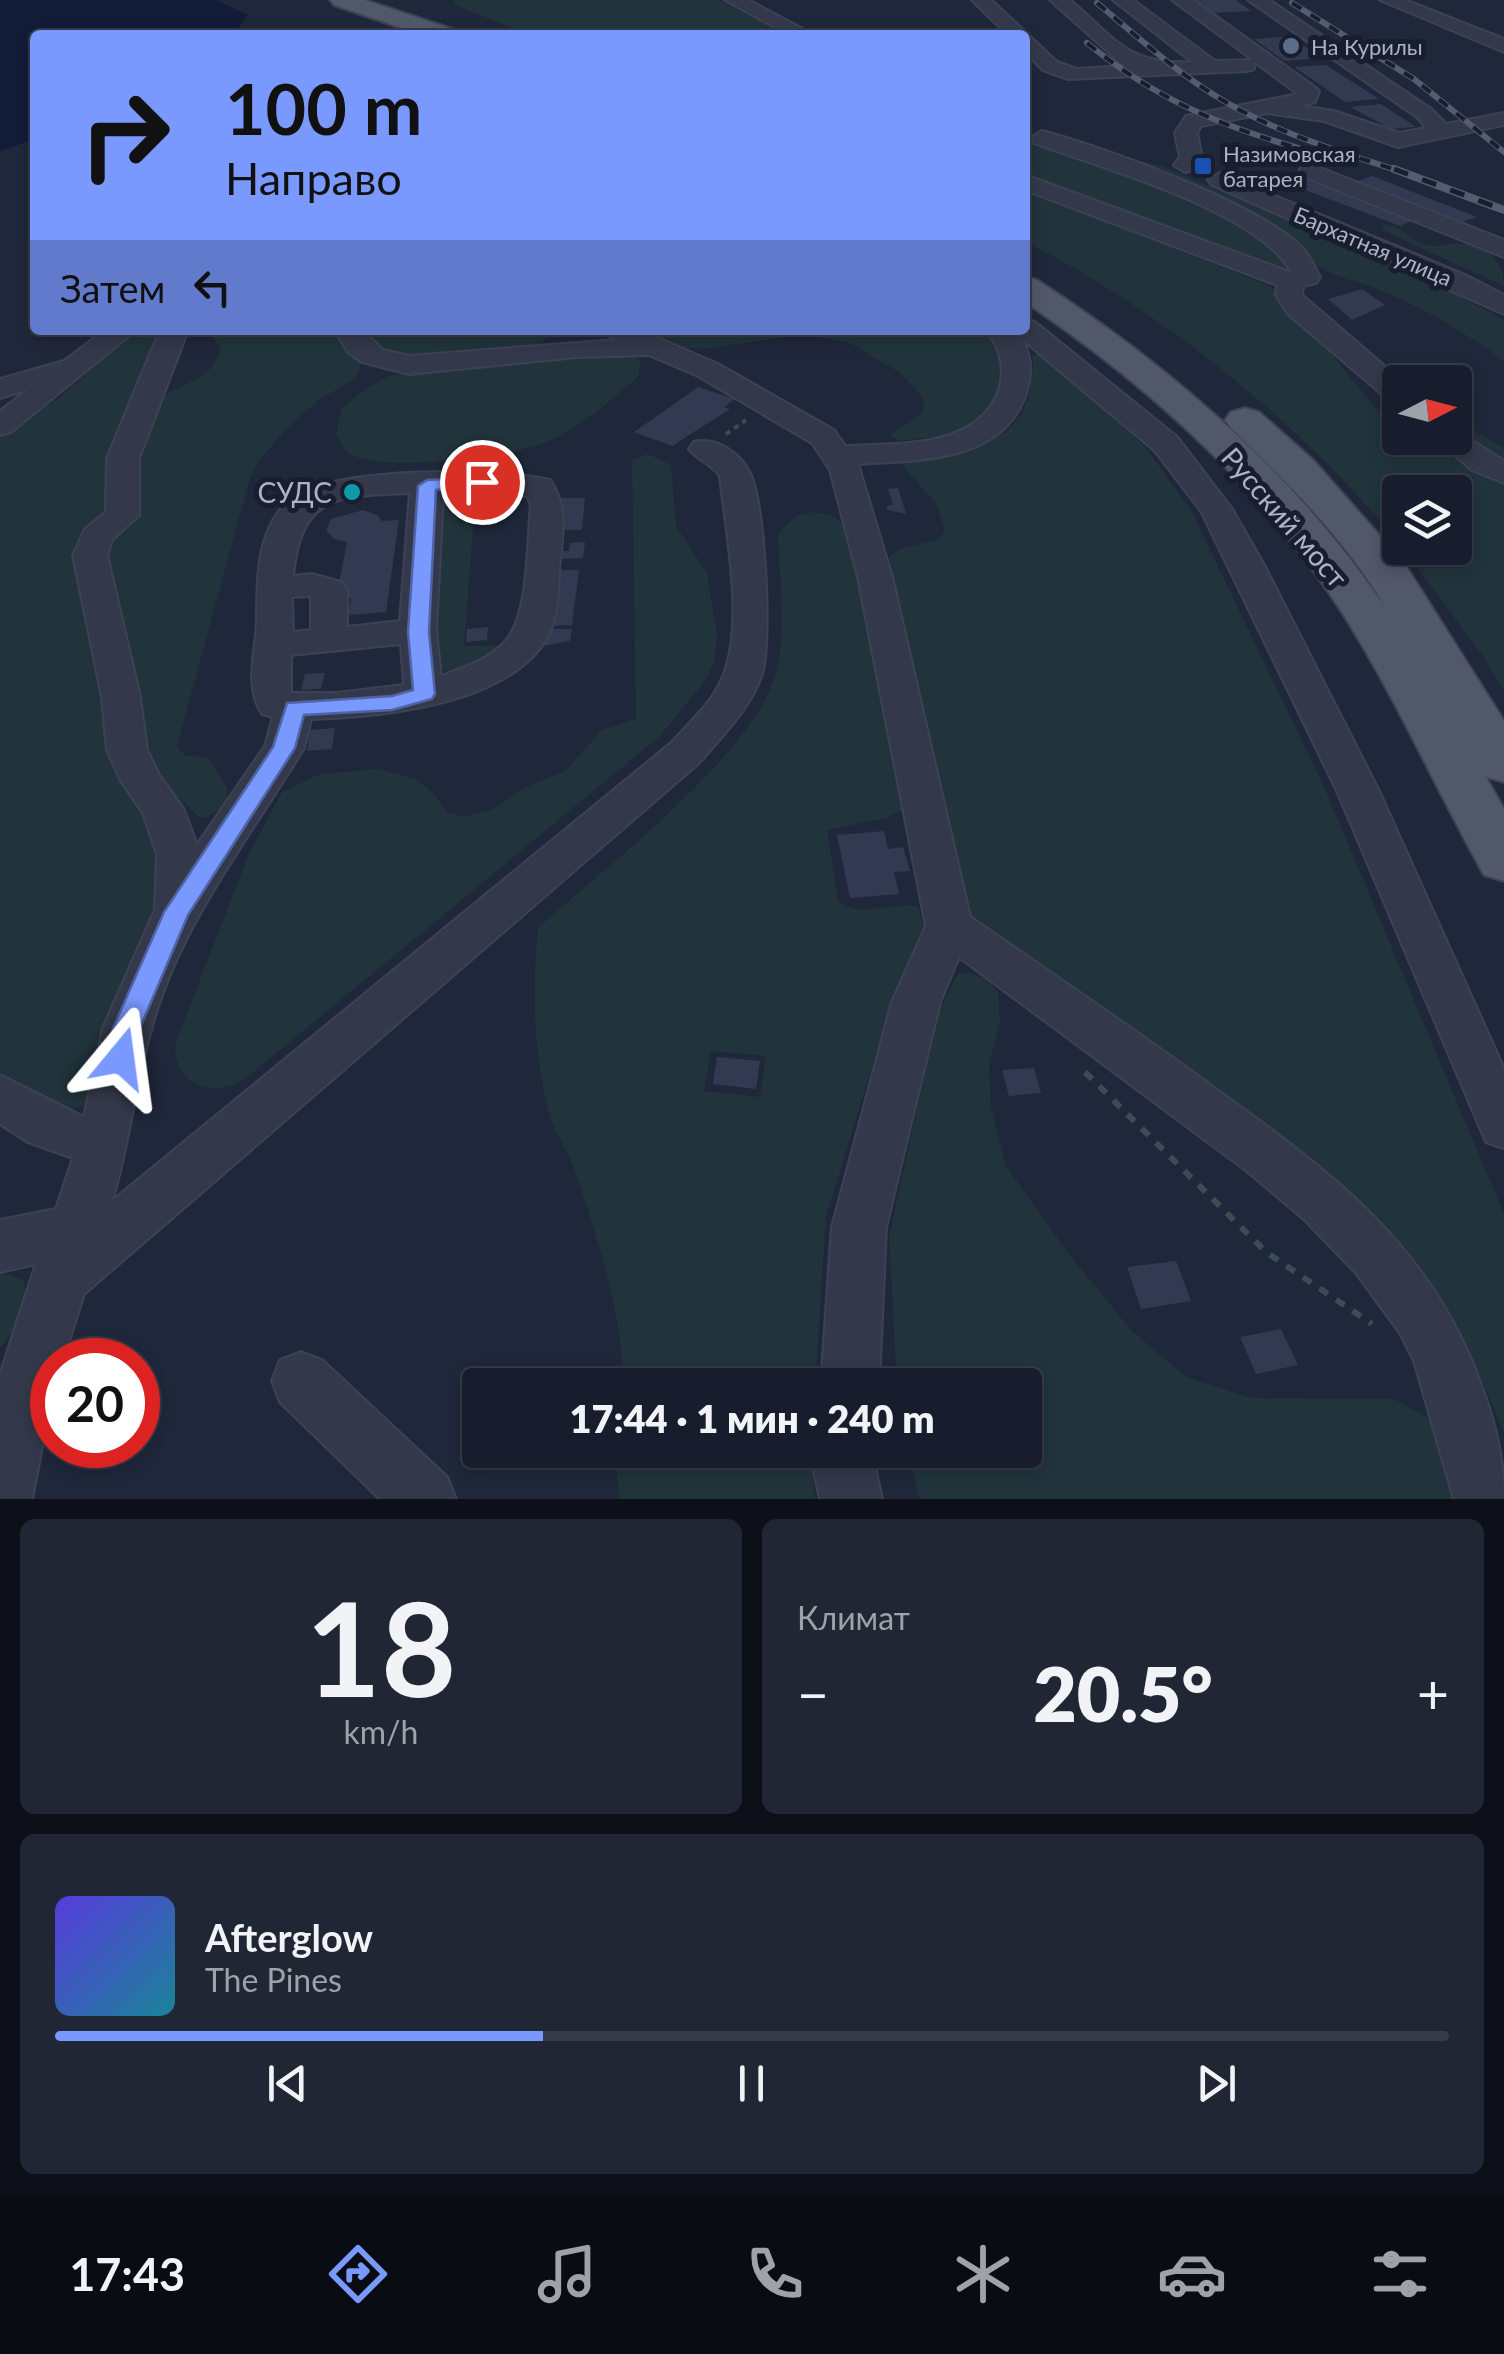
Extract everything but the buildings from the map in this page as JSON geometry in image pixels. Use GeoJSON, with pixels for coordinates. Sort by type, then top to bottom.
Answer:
{"type":"FeatureCollection","features":[{"type":"Feature","properties":{"kind":"main road"},"geometry":{"type":"LineString","coordinates":[[311,0],[398,30]]}},
{"type":"Feature","properties":{"kind":"main road"},"geometry":{"type":"LineString","coordinates":[[342,0],[431,30]]}},
{"type":"Feature","properties":{"kind":"main road","name":"Русский мост"},"geometry":{"type":"LineString","coordinates":[[1030,263],[1141,335],[1226,402],[1299,470],[1388,572],[1504,764]]}},
{"type":"Feature","properties":{"kind":"main road","name":"Русский мост"},"geometry":{"type":"LineString","coordinates":[[1030,291],[1106,344],[1188,410],[1298,524],[1342,580],[1395,663],[1504,860]]}},
{"type":"Feature","properties":{"kind":"street"},"geometry":{"type":"LineString","coordinates":[[734,0],[795,30]]}},
{"type":"Feature","properties":{"kind":"street"},"geometry":{"type":"LineString","coordinates":[[982,0],[1015,30]]}},
{"type":"Feature","properties":{"kind":"street"},"geometry":{"type":"LineString","coordinates":[[1059,0],[1132,63],[1168,71]]}},
{"type":"Feature","properties":{"kind":"street"},"geometry":{"type":"LineString","coordinates":[[1122,0],[1230,66],[1295,100]]}},
{"type":"Feature","properties":{"kind":"street"},"geometry":{"type":"LineString","coordinates":[[1160,0],[1195,26],[1230,66]]}},
{"type":"Feature","properties":{"kind":"street"},"geometry":{"type":"LineString","coordinates":[[1180,0],[1309,92],[1308,98],[1194,120],[1186,132],[1192,158],[1186,164]]}},
{"type":"Feature","properties":{"kind":"street"},"geometry":{"type":"LineString","coordinates":[[1257,0],[1424,113],[1442,133]]}},
{"type":"Feature","properties":{"kind":"street"},"geometry":{"type":"LineString","coordinates":[[1388,0],[1504,46]]}},
{"type":"Feature","properties":{"kind":"street"},"geometry":{"type":"LineString","coordinates":[[1030,46],[1050,66],[1075,76],[1230,66]]}},
{"type":"Feature","properties":{"kind":"street"},"geometry":{"type":"LineString","coordinates":[[1257,108],[1326,115],[1398,140],[1504,119]]}},
{"type":"Feature","properties":{"kind":"street"},"geometry":{"type":"LineString","coordinates":[[1030,184],[1292,282],[1308,277],[1305,266],[1280,242],[1250,222],[1188,192],[1034,137]]}},
{"type":"Feature","properties":{"kind":"street","name":"Бархатная улица"},"geometry":{"type":"LineString","coordinates":[[1034,137],[1107,144],[1186,164],[1504,306]]}},
{"type":"Feature","properties":{"kind":"street"},"geometry":{"type":"LineString","coordinates":[[1310,171],[1504,249]]}},
{"type":"Feature","properties":{"kind":"street"},"geometry":{"type":"LineString","coordinates":[[1292,282],[1289,296],[1298,308],[1382,380]]}},
{"type":"Feature","properties":{"kind":"street"},"geometry":{"type":"LineString","coordinates":[[1030,332],[1166,444],[1216,510],[1246,562],[1358,791],[1504,1126]]}},
{"type":"Feature","properties":{"kind":"street"},"geometry":{"type":"LineString","coordinates":[[0,426],[115,335]]}},
{"type":"Feature","properties":{"kind":"street"},"geometry":{"type":"LineString","coordinates":[[172,335],[124,458],[122,515],[97,536],[90,555],[122,697],[127,750],[141,782],[162,808],[179,854],[176,912]]}},
{"type":"Feature","properties":{"kind":"street"},"geometry":{"type":"LineString","coordinates":[[350,335],[355,345],[370,355],[386,363],[409,365],[577,349],[652,347]]}},
{"type":"Feature","properties":{"kind":"street"},"geometry":{"type":"LineString","coordinates":[[627,335],[842,424],[854,468],[862,528],[948,926],[916,1002],[858,1227],[851,1368]]}},
{"type":"Feature","properties":{"kind":"street"},"geometry":{"type":"LineString","coordinates":[[854,468],[976,437],[994,427],[1012,394],[1018,360],[1005,335]]}},
{"type":"Feature","properties":{"kind":"street"},"geometry":{"type":"LineString","coordinates":[[0,390],[78,363]]}},
{"type":"Feature","properties":{"kind":"street"},"geometry":{"type":"LineString","coordinates":[[56,1282],[686,753],[711,722],[744,672],[749,635],[736,476],[727,462],[705,448]]}},
{"type":"Feature","properties":{"kind":"street"},"geometry":{"type":"LineString","coordinates":[[1472,455],[1504,473]]}},
{"type":"Feature","properties":{"kind":"street"},"geometry":{"type":"LineString","coordinates":[[424,694],[418,632],[427,486]]}},
{"type":"Feature","properties":{"kind":"street"},"geometry":{"type":"LineString","coordinates":[[427,486],[539,487],[547,505],[533,631],[522,649],[494,667],[392,703],[276,706],[270,695],[276,646],[274,588],[289,521],[303,504],[322,494],[346,489],[427,486]]}},
{"type":"Feature","properties":{"kind":"street"},"geometry":{"type":"LineString","coordinates":[[274,588],[330,589],[329,640]]}},
{"type":"Feature","properties":{"kind":"street"},"geometry":{"type":"LineString","coordinates":[[276,646],[418,632]]}},
{"type":"Feature","properties":{"kind":"street"},"geometry":{"type":"LineString","coordinates":[[1,1499],[7,1424],[103,1146],[126,1028],[176,912],[284,748],[295,708]]}},
{"type":"Feature","properties":{"kind":"street"},"geometry":{"type":"LineString","coordinates":[[948,926],[1176,1088],[1298,1179],[1348,1224],[1420,1314],[1444,1368],[1485,1499]]}},
{"type":"Feature","properties":{"kind":"street"},"geometry":{"type":"LineString","coordinates":[[0,1097],[46,1126],[103,1146]]}},
{"type":"Feature","properties":{"kind":"street"},"geometry":{"type":"LineString","coordinates":[[0,1246],[73,1231]]}},
{"type":"Feature","properties":{"kind":"street"},"geometry":{"type":"LineString","coordinates":[[301,1381],[425,1499]]}},
{"type":"Feature","properties":{"kind":"street"},"geometry":{"type":"LineString","coordinates":[[844,1468],[851,1499]]}},
{"type":"Feature","properties":{"kind":"path"},"geometry":{"type":"LineString","coordinates":[[705,448],[783,401]]}},
{"type":"Feature","properties":{"kind":"path"},"geometry":{"type":"LineString","coordinates":[[1082,1069],[1266,1252],[1382,1330]]}},
{"type":"Feature","properties":{"kind":"shaded area"},"geometry":{"type":"Polygon","coordinates":[[[455,0],[718,0],[779,30],[517,30],[453,4],[455,0]]]}},
{"type":"Feature","properties":{"kind":"shaded area"},"geometry":{"type":"Polygon","coordinates":[[[1030,143],[1131,174],[1217,211],[1280,253],[1292,275],[1030,178],[1030,143]]]}},
{"type":"Feature","properties":{"kind":"shaded area"},"geometry":{"type":"Polygon","coordinates":[[[1100,151],[1162,166],[1441,286],[1504,320],[1504,361],[1419,308],[1331,273],[1299,250],[1100,151]]]}},
{"type":"Feature","properties":{"kind":"shaded area"},"geometry":{"type":"Polygon","coordinates":[[[1030,192],[1270,286],[1293,307],[1376,409],[1382,410],[1382,455],[1472,455],[1472,430],[1504,448],[1504,691],[1416,565],[1472,565],[1472,475],[1382,475],[1382,523],[1319,455],[1274,414],[1228,374],[1129,302],[1030,244],[1030,192]]]}},
{"type":"Feature","properties":{"kind":"shaded area"},"geometry":{"type":"Polygon","coordinates":[[[1380,225],[1402,230],[1428,245],[1481,248],[1500,266],[1504,286],[1386,232],[1380,225]]]}},
{"type":"Feature","properties":{"kind":"shaded area"},"geometry":{"type":"Polygon","coordinates":[[[130,335],[155,335],[108,460],[106,514],[75,544],[73,560],[105,702],[114,770],[123,787],[179,836],[99,1094],[83,1106],[65,1110],[21,1083],[0,1076],[0,435],[60,397],[130,335]]]}},
{"type":"Feature","properties":{"kind":"shaded area"},"geometry":{"type":"Polygon","coordinates":[[[210,335],[337,335],[359,357],[360,368],[356,378],[319,400],[285,430],[258,462],[249,481],[177,746],[185,756],[208,757],[227,787],[226,805],[206,818],[199,817],[155,776],[148,760],[104,556],[112,540],[137,514],[137,457],[157,404],[211,368],[221,347],[210,335]]]}},
{"type":"Feature","properties":{"kind":"shaded area"},"geometry":{"type":"Polygon","coordinates":[[[367,335],[550,335],[523,350],[501,355],[390,357],[367,335]]]}},
{"type":"Feature","properties":{"kind":"shaded area"},"geometry":{"type":"Polygon","coordinates":[[[646,335],[798,335],[704,349],[678,347],[646,335]]]}},
{"type":"Feature","properties":{"kind":"shaded area"},"geometry":{"type":"Polygon","coordinates":[[[810,335],[992,335],[1005,359],[999,391],[980,422],[943,436],[899,441],[890,435],[922,413],[925,406],[921,395],[899,372],[850,343],[810,335]]]}},
{"type":"Feature","properties":{"kind":"shaded area"},"geometry":{"type":"Polygon","coordinates":[[[629,354],[641,360],[638,377],[572,428],[532,447],[448,461],[388,463],[349,453],[336,434],[341,409],[389,376],[543,357],[629,354]]]}},
{"type":"Feature","properties":{"kind":"shaded area"},"geometry":{"type":"Polygon","coordinates":[[[1043,354],[1146,448],[1191,510],[1325,789],[1504,1214],[1504,1433],[1476,1366],[1442,1302],[1408,1255],[1362,1205],[981,931],[967,912],[886,560],[899,549],[940,539],[945,530],[936,503],[902,461],[963,450],[999,436],[1024,408],[1032,355],[1043,354]]]}},
{"type":"Feature","properties":{"kind":"shaded area"},"geometry":{"type":"Polygon","coordinates":[[[648,454],[671,465],[676,526],[707,573],[717,635],[714,664],[705,681],[660,736],[251,1073],[234,1084],[217,1088],[196,1084],[177,1061],[177,1039],[248,856],[282,792],[320,774],[378,769],[416,779],[447,812],[464,817],[492,810],[524,788],[565,771],[602,730],[636,719],[632,460],[648,454]]]}},
{"type":"Feature","properties":{"kind":"shaded area"},"geometry":{"type":"Polygon","coordinates":[[[462,489],[526,494],[475,504],[464,646],[503,645],[470,668],[453,671],[434,664],[441,495],[462,489]]]}},
{"type":"Feature","properties":{"kind":"shaded area"},"geometry":{"type":"Polygon","coordinates":[[[814,512],[832,515],[847,528],[905,801],[902,810],[886,818],[827,830],[838,900],[856,909],[918,907],[924,929],[895,991],[826,1217],[816,1368],[623,1368],[607,1275],[574,1168],[551,1119],[541,1072],[535,1000],[538,928],[674,809],[739,738],[763,704],[776,672],[781,638],[778,534],[796,516],[814,512]],[[711,1051],[704,1091],[760,1097],[766,1056],[711,1051]]]}},
{"type":"Feature","properties":{"kind":"shaded area"},"geometry":{"type":"Polygon","coordinates":[[[970,973],[985,979],[998,992],[1000,1022],[989,1063],[991,1106],[1006,1166],[1068,1253],[1131,1330],[1186,1377],[1250,1398],[1394,1399],[1427,1417],[1439,1437],[1454,1499],[919,1499],[912,1468],[1042,1468],[1042,1368],[896,1368],[889,1237],[938,1012],[958,974],[970,973]]]}},
{"type":"Feature","properties":{"kind":"shaded area"},"geometry":{"type":"Polygon","coordinates":[[[0,1272],[23,1280],[26,1298],[17,1325],[0,1348],[0,1272]]]}},
{"type":"Feature","properties":{"kind":"shaded area"},"geometry":{"type":"Polygon","coordinates":[[[616,1468],[812,1468],[815,1499],[619,1499],[616,1468]]]}},
{"type":"Feature","properties":{"kind":"water"},"geometry":{"type":"Polygon","coordinates":[[[0,0],[216,0],[248,15],[238,30],[30,30],[30,141],[0,151],[0,0]]]}},
{"type":"Feature","properties":{"kind":"railway"},"geometry":{"type":"LineString","coordinates":[[1097,3],[1191,79],[1245,113],[1402,172]]}},
{"type":"Feature","properties":{"kind":"railway"},"geometry":{"type":"LineString","coordinates":[[1292,3],[1414,79],[1504,152]]}},
{"type":"Feature","properties":{"kind":"railway"},"geometry":{"type":"LineString","coordinates":[[1087,43],[1137,79],[1187,107],[1298,148]]}},
{"type":"Feature","properties":{"kind":"railway"},"geometry":{"type":"LineString","coordinates":[[1394,169],[1504,210]]}},
{"type":"Feature","properties":{"kind":"place","name":"На Курилы"},"geometry":{"type":"Point","coordinates":[1291,46]}},
{"type":"Feature","properties":{"kind":"place","name":"Назимовская батарея"},"geometry":{"type":"Point","coordinates":[1203,166]}},
{"type":"Feature","properties":{"kind":"place","name":"СУДС"},"geometry":{"type":"Point","coordinates":[352,492]}},
{"type":"Feature","properties":{"kind":"route"},"geometry":{"type":"LineString","coordinates":[[121,1058],[126,1028],[176,912],[284,748],[295,708],[392,703],[424,694],[418,632],[427,486],[482,482]]}}]}
